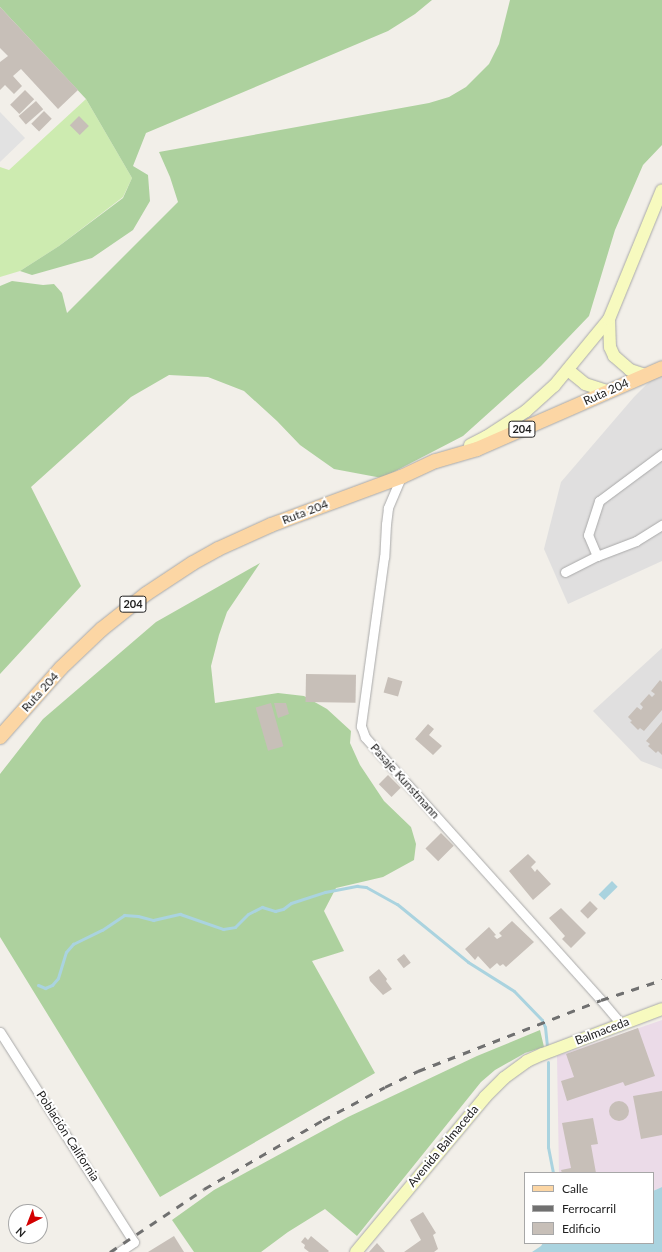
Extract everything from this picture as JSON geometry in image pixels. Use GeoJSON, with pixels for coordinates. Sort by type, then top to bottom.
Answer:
{"type":"FeatureCollection","features":[{"type":"Feature","properties":{"kind":"main road"},"geometry":{"type":"LineString","coordinates":[[436,461],[486,437],[526,411],[554,386],[568,370],[609,319],[662,190]]}},
{"type":"Feature","properties":{"kind":"main road"},"geometry":{"type":"LineString","coordinates":[[609,319],[609,341],[614,356],[630,370],[645,375]]}},
{"type":"Feature","properties":{"kind":"main road","name":"Ruta 204"},"geometry":{"type":"LineString","coordinates":[[0,737],[81,648],[123,611],[169,578],[218,549],[251,534],[400,477],[436,461],[477,449],[606,391],[662,368]]}},
{"type":"Feature","properties":{"kind":"main road"},"geometry":{"type":"LineString","coordinates":[[568,370],[585,384],[606,391]]}},
{"type":"Feature","properties":{"kind":"main road","name":"Balmaceda"},"geometry":{"type":"LineString","coordinates":[[543,1054],[662,1009]]}},
{"type":"Feature","properties":{"kind":"main road","name":"Avenida Balmaceda"},"geometry":{"type":"LineString","coordinates":[[356,1252],[485,1096],[504,1078],[527,1061],[543,1054]]}},
{"type":"Feature","properties":{"kind":"street"},"geometry":{"type":"LineString","coordinates":[[597,556],[588,535],[599,501],[662,454]]}},
{"type":"Feature","properties":{"kind":"street","name":"Pasaje Kunstmann"},"geometry":{"type":"LineString","coordinates":[[400,477],[388,508],[384,557],[361,726],[364,737],[596,994],[621,1024]]}},
{"type":"Feature","properties":{"kind":"street"},"geometry":{"type":"LineString","coordinates":[[565,572],[597,556],[636,541],[662,525]]}},
{"type":"Feature","properties":{"kind":"street","name":"Población California"},"geometry":{"type":"LineString","coordinates":[[0,1032],[134,1242],[120,1252]]}},
{"type":"Feature","properties":{"kind":"shaded area"},"geometry":{"type":"Polygon","coordinates":[[[0,112],[25,138],[0,162],[0,112]]]}},
{"type":"Feature","properties":{"kind":"shaded area"},"geometry":{"type":"Polygon","coordinates":[[[662,369],[662,561],[568,604],[544,549],[561,482],[634,397],[662,369]]]}},
{"type":"Feature","properties":{"kind":"shaded area"},"geometry":{"type":"Polygon","coordinates":[[[662,648],[662,769],[641,761],[593,711],[662,648]]]}},
{"type":"Feature","properties":{"kind":"shaded area"},"geometry":{"type":"Polygon","coordinates":[[[662,1020],[662,1187],[654,1191],[654,1172],[559,1172],[557,1056],[662,1020]]]}},
{"type":"Feature","properties":{"kind":"green space"},"geometry":{"type":"Polygon","coordinates":[[[0,0],[432,0],[415,14],[388,31],[146,133],[133,166],[148,175],[150,201],[133,230],[92,258],[32,275],[20,271],[59,246],[123,198],[132,178],[86,99],[0,7],[0,0]]]}},
{"type":"Feature","properties":{"kind":"green space"},"geometry":{"type":"Polygon","coordinates":[[[510,0],[662,0],[662,145],[643,165],[615,230],[589,316],[541,366],[463,436],[382,478],[334,469],[300,445],[277,421],[244,391],[208,377],[169,375],[131,397],[31,487],[81,586],[0,674],[0,286],[12,281],[43,285],[54,284],[62,293],[67,313],[178,202],[170,177],[159,152],[429,103],[449,97],[466,87],[489,64],[499,44],[510,0]]]}},
{"type":"Feature","properties":{"kind":"green space"},"geometry":{"type":"Polygon","coordinates":[[[86,99],[132,178],[123,197],[59,246],[20,271],[0,277],[0,167],[9,170],[86,99]]]}},
{"type":"Feature","properties":{"kind":"green space"},"geometry":{"type":"Polygon","coordinates":[[[260,563],[227,612],[219,635],[211,666],[215,703],[278,693],[304,696],[327,709],[351,731],[350,743],[360,765],[384,801],[411,827],[416,844],[414,860],[383,877],[336,888],[324,911],[344,951],[312,961],[375,1073],[160,1197],[0,937],[0,774],[43,719],[156,622],[260,563]]]}},
{"type":"Feature","properties":{"kind":"green space"},"geometry":{"type":"Polygon","coordinates":[[[540,1030],[544,1047],[525,1053],[495,1070],[481,1082],[357,1236],[325,1209],[288,1232],[261,1252],[194,1252],[172,1220],[214,1190],[348,1117],[477,1056],[540,1030]]]}},
{"type":"Feature","properties":{"kind":"water"},"geometry":{"type":"Polygon","coordinates":[[[612,881],[618,887],[604,900],[599,894],[612,881]]]}},
{"type":"Feature","properties":{"kind":"water"},"geometry":{"type":"Polygon","coordinates":[[[662,1187],[662,1252],[532,1252],[542,1244],[654,1244],[654,1191],[662,1187]]]}},
{"type":"Feature","properties":{"kind":"building"},"geometry":{"type":"Polygon","coordinates":[[[0,7],[78,90],[58,109],[21,69],[13,76],[22,86],[14,94],[5,85],[0,90],[0,62],[8,56],[0,48],[0,7]]]}},
{"type":"Feature","properties":{"kind":"building"},"geometry":{"type":"Polygon","coordinates":[[[25,90],[34,99],[19,114],[10,105],[25,90]]]}},
{"type":"Feature","properties":{"kind":"building"},"geometry":{"type":"Polygon","coordinates":[[[36,101],[43,109],[26,124],[19,116],[36,101]]]}},
{"type":"Feature","properties":{"kind":"building"},"geometry":{"type":"Polygon","coordinates":[[[44,111],[52,119],[39,132],[31,124],[44,111]]]}},
{"type":"Feature","properties":{"kind":"building"},"geometry":{"type":"Polygon","coordinates":[[[79,116],[89,126],[80,135],[70,125],[79,116]]]}},
{"type":"Feature","properties":{"kind":"building"},"geometry":{"type":"Polygon","coordinates":[[[306,674],[356,675],[356,703],[306,702],[306,674]]]}},
{"type":"Feature","properties":{"kind":"building"},"geometry":{"type":"Polygon","coordinates":[[[388,677],[402,681],[398,697],[384,692],[388,677]]]}},
{"type":"Feature","properties":{"kind":"building"},"geometry":{"type":"Polygon","coordinates":[[[660,680],[662,682],[662,710],[644,731],[640,728],[638,730],[630,722],[632,721],[628,717],[637,707],[641,710],[643,707],[640,704],[649,694],[652,697],[655,694],[651,691],[660,680]]]}},
{"type":"Feature","properties":{"kind":"building"},"geometry":{"type":"Polygon","coordinates":[[[271,703],[283,746],[268,751],[256,707],[271,703]]]}},
{"type":"Feature","properties":{"kind":"building"},"geometry":{"type":"Polygon","coordinates":[[[274,703],[286,703],[289,714],[278,718],[274,703]]]}},
{"type":"Feature","properties":{"kind":"building"},"geometry":{"type":"Polygon","coordinates":[[[662,722],[662,755],[658,751],[656,753],[648,746],[650,744],[646,741],[662,722]]]}},
{"type":"Feature","properties":{"kind":"building"},"geometry":{"type":"Polygon","coordinates":[[[428,724],[434,729],[429,735],[442,746],[433,755],[415,739],[428,724]]]}},
{"type":"Feature","properties":{"kind":"building"},"geometry":{"type":"Polygon","coordinates":[[[388,775],[401,788],[392,797],[379,784],[388,775]]]}},
{"type":"Feature","properties":{"kind":"building"},"geometry":{"type":"Polygon","coordinates":[[[441,833],[454,846],[438,861],[425,849],[441,833]]]}},
{"type":"Feature","properties":{"kind":"building"},"geometry":{"type":"Polygon","coordinates":[[[528,854],[536,862],[531,867],[535,872],[537,869],[551,884],[533,900],[509,871],[528,854]]]}},
{"type":"Feature","properties":{"kind":"building"},"geometry":{"type":"Polygon","coordinates":[[[590,901],[598,909],[588,919],[580,911],[590,901]]]}},
{"type":"Feature","properties":{"kind":"building"},"geometry":{"type":"Polygon","coordinates":[[[561,908],[586,933],[571,948],[562,939],[565,936],[549,918],[561,908]]]}},
{"type":"Feature","properties":{"kind":"building"},"geometry":{"type":"Polygon","coordinates":[[[512,921],[534,942],[506,967],[503,964],[500,966],[497,963],[490,969],[478,956],[475,960],[465,949],[489,927],[496,935],[494,936],[497,939],[502,936],[499,933],[512,921]]]}},
{"type":"Feature","properties":{"kind":"building"},"geometry":{"type":"Polygon","coordinates":[[[404,954],[411,963],[404,968],[397,960],[404,954]]]}},
{"type":"Feature","properties":{"kind":"building"},"geometry":{"type":"Polygon","coordinates":[[[379,969],[387,979],[386,981],[392,989],[383,995],[370,981],[369,977],[379,969]]]}},
{"type":"Feature","properties":{"kind":"building"},"geometry":{"type":"Polygon","coordinates":[[[638,1028],[655,1076],[625,1086],[623,1082],[567,1101],[561,1081],[574,1077],[566,1054],[638,1028]]]}},
{"type":"Feature","properties":{"kind":"building"},"geometry":{"type":"Polygon","coordinates":[[[662,1091],[662,1135],[641,1139],[633,1096],[662,1091]]]}},
{"type":"Feature","properties":{"kind":"building"},"geometry":{"type":"Polygon","coordinates":[[[615,1101],[623,1101],[629,1107],[629,1115],[623,1121],[615,1121],[609,1115],[609,1107],[615,1101]]]}},
{"type":"Feature","properties":{"kind":"building"},"geometry":{"type":"Polygon","coordinates":[[[593,1118],[598,1144],[591,1145],[596,1172],[562,1172],[561,1170],[571,1168],[562,1123],[593,1118]]]}},
{"type":"Feature","properties":{"kind":"building"},"geometry":{"type":"Polygon","coordinates":[[[423,1212],[436,1233],[433,1235],[438,1249],[434,1252],[404,1252],[421,1240],[410,1220],[423,1212]]]}},
{"type":"Feature","properties":{"kind":"building"},"geometry":{"type":"Polygon","coordinates":[[[174,1236],[184,1252],[148,1252],[174,1236]]]}},
{"type":"Feature","properties":{"kind":"building"},"geometry":{"type":"Polygon","coordinates":[[[311,1236],[329,1251],[309,1252],[304,1248],[305,1245],[301,1242],[305,1237],[308,1240],[311,1236]]]}},
{"type":"Feature","properties":{"kind":"building"},"geometry":{"type":"Polygon","coordinates":[[[377,1243],[385,1252],[369,1252],[377,1243]]]}},
{"type":"Feature","properties":{"kind":"waterway"},"geometry":{"type":"LineString","coordinates":[[38,985],[45,988],[52,985],[58,978],[66,952],[73,944],[102,930],[124,915],[138,916],[153,920],[180,914],[223,929],[235,927],[248,914],[262,907],[275,911],[283,909],[291,903],[325,892],[357,886],[366,887],[397,904],[468,962],[514,991],[542,1020],[545,1027],[547,1045]]}},
{"type":"Feature","properties":{"kind":"waterway"},"geometry":{"type":"LineString","coordinates":[[548,1062],[548,1147],[553,1172]]}},
{"type":"Feature","properties":{"kind":"railway"},"geometry":{"type":"LineString","coordinates":[[110,1252],[204,1189],[323,1120],[385,1087],[418,1071],[601,1000],[662,980]]}}]}
